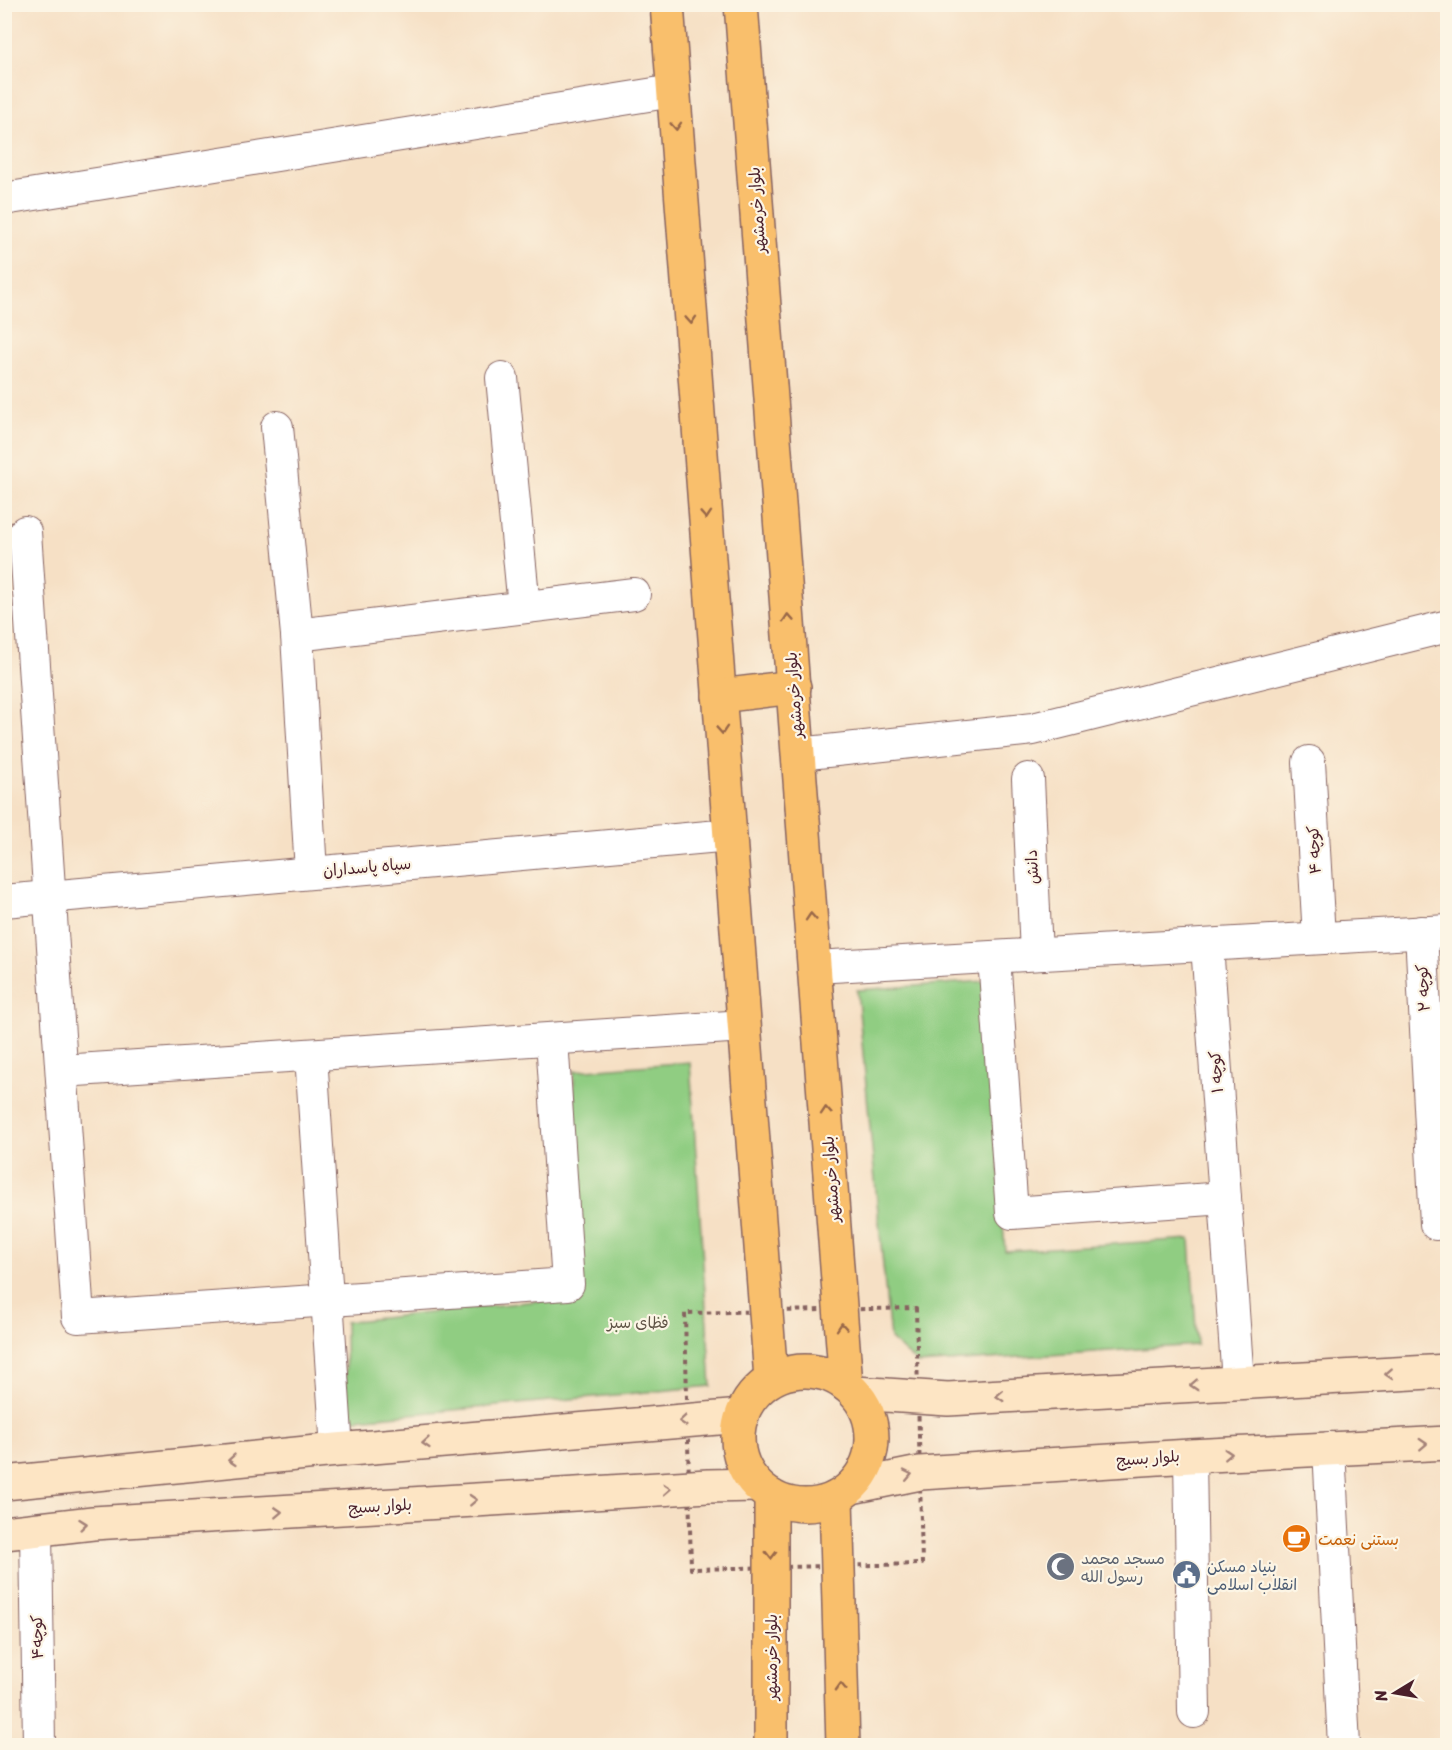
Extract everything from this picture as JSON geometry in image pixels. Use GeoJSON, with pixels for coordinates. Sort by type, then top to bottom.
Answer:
{"type":"FeatureCollection","features":[{"type":"Feature","properties":{"kind":"main road"},"geometry":{"type":"LineString","coordinates":[[667,4],[771,1379]]}},
{"type":"Feature","properties":{"kind":"main road","name":"بلوار خرمشهر"},"geometry":{"type":"LineString","coordinates":[[741,4],[841,1310],[851,1389]]}},
{"type":"Feature","properties":{"kind":"main road"},"geometry":{"type":"LineString","coordinates":[[719,696],[794,687]]}},
{"type":"Feature","properties":{"kind":"main road"},"geometry":{"type":"LineString","coordinates":[[810,1371],[829,1375],[851,1389],[866,1411],[872,1431],[871,1452],[864,1471],[843,1493],[814,1505],[792,1504],[764,1491],[746,1470],[739,1453],[738,1434],[742,1416],[753,1395],[771,1379],[790,1372],[810,1371]]}},
{"type":"Feature","properties":{"kind":"main road"},"geometry":{"type":"LineString","coordinates":[[851,1389],[948,1399],[1448,1371]]}},
{"type":"Feature","properties":{"kind":"main road"},"geometry":{"type":"LineString","coordinates":[[4,1483],[338,1450],[742,1416]]}},
{"type":"Feature","properties":{"kind":"main road","name":"بلوار بسیج"},"geometry":{"type":"LineString","coordinates":[[843,1493],[920,1473],[1448,1443]]}},
{"type":"Feature","properties":{"kind":"main road","name":"بلوار بسیج"},"geometry":{"type":"LineString","coordinates":[[20,1531],[93,1523],[689,1487],[764,1491]]}},
{"type":"Feature","properties":{"kind":"main road","name":"بلوار خرمشهر"},"geometry":{"type":"LineString","coordinates":[[764,1491],[771,1568],[771,1746]]}},
{"type":"Feature","properties":{"kind":"main road"},"geometry":{"type":"LineString","coordinates":[[843,1493],[837,1566],[843,1746]]}},
{"type":"Feature","properties":{"kind":"street"},"geometry":{"type":"LineString","coordinates":[[4,199],[674,91]]}},
{"type":"Feature","properties":{"kind":"street"},"geometry":{"type":"LineString","coordinates":[[502,378],[524,607]]}},
{"type":"Feature","properties":{"kind":"street"},"geometry":{"type":"LineString","coordinates":[[277,427],[297,635],[311,872]]}},
{"type":"Feature","properties":{"kind":"street"},"geometry":{"type":"LineString","coordinates":[[25,532],[78,1317],[568,1284],[552,1039]]}},
{"type":"Feature","properties":{"kind":"street"},"geometry":{"type":"LineString","coordinates":[[297,635],[633,594]]}},
{"type":"Feature","properties":{"kind":"street"},"geometry":{"type":"LineString","coordinates":[[799,754],[1033,729],[1448,626]]}},
{"type":"Feature","properties":{"kind":"street","name":"کوچه ۴"},"geometry":{"type":"LineString","coordinates":[[1309,762],[1319,938]]}},
{"type":"Feature","properties":{"kind":"street","name":"دانش"},"geometry":{"type":"LineString","coordinates":[[1028,779],[1036,954]]}},
{"type":"Feature","properties":{"kind":"street","name":"سپاه پاسداران"},"geometry":{"type":"LineString","coordinates":[[4,901],[730,836]]}},
{"type":"Feature","properties":{"kind":"street"},"geometry":{"type":"LineString","coordinates":[[815,967],[1434,931]]}},
{"type":"Feature","properties":{"kind":"street","name":"کوچه ۲"},"geometry":{"type":"LineString","coordinates":[[1434,931],[1436,1224]]}},
{"type":"Feature","properties":{"kind":"street","name":"کوچه ۱"},"geometry":{"type":"LineString","coordinates":[[1207,945],[1238,1382]]}},
{"type":"Feature","properties":{"kind":"street"},"geometry":{"type":"LineString","coordinates":[[994,957],[1012,1214],[1225,1198]]}},
{"type":"Feature","properties":{"kind":"street"},"geometry":{"type":"LineString","coordinates":[[62,1071],[744,1026]]}},
{"type":"Feature","properties":{"kind":"street"},"geometry":{"type":"LineString","coordinates":[[311,1055],[338,1450]]}},
{"type":"Feature","properties":{"kind":"street"},"geometry":{"type":"LineString","coordinates":[[1329,1448],[1344,1746]]}},
{"type":"Feature","properties":{"kind":"street"},"geometry":{"type":"LineString","coordinates":[[1190,1456],[1194,1712]]}},
{"type":"Feature","properties":{"kind":"street","name":"کوچه۴"},"geometry":{"type":"LineString","coordinates":[[20,1531],[39,1746]]}},
{"type":"Feature","properties":{"kind":"path"},"geometry":{"type":"LineString","coordinates":[[916,1308],[922,1564],[691,1569],[685,1313],[766,1311],[916,1308]]}},
{"type":"Feature","properties":{"kind":"green space"},"geometry":{"type":"Polygon","coordinates":[[[986,981],[1005,1251],[1190,1239],[1197,1345],[918,1364],[890,1339],[857,990],[986,981]]]}},
{"type":"Feature","properties":{"kind":"green space","name":"فظای سبز"},"geometry":{"type":"Polygon","coordinates":[[[690,1062],[711,1386],[346,1420],[345,1322],[572,1297],[574,1071],[690,1062]]]}},
{"type":"Feature","properties":{"kind":"place","name":"بستنی نعمت"},"geometry":{"type":"Point","coordinates":[1297,1539]}},
{"type":"Feature","properties":{"kind":"place","name":"مسجد محمد رسول الله"},"geometry":{"type":"Point","coordinates":[1060,1567]}},
{"type":"Feature","properties":{"kind":"place","name":"بنیاد مسکن انقلاب اسلامی"},"geometry":{"type":"Point","coordinates":[1186,1575]}}]}
